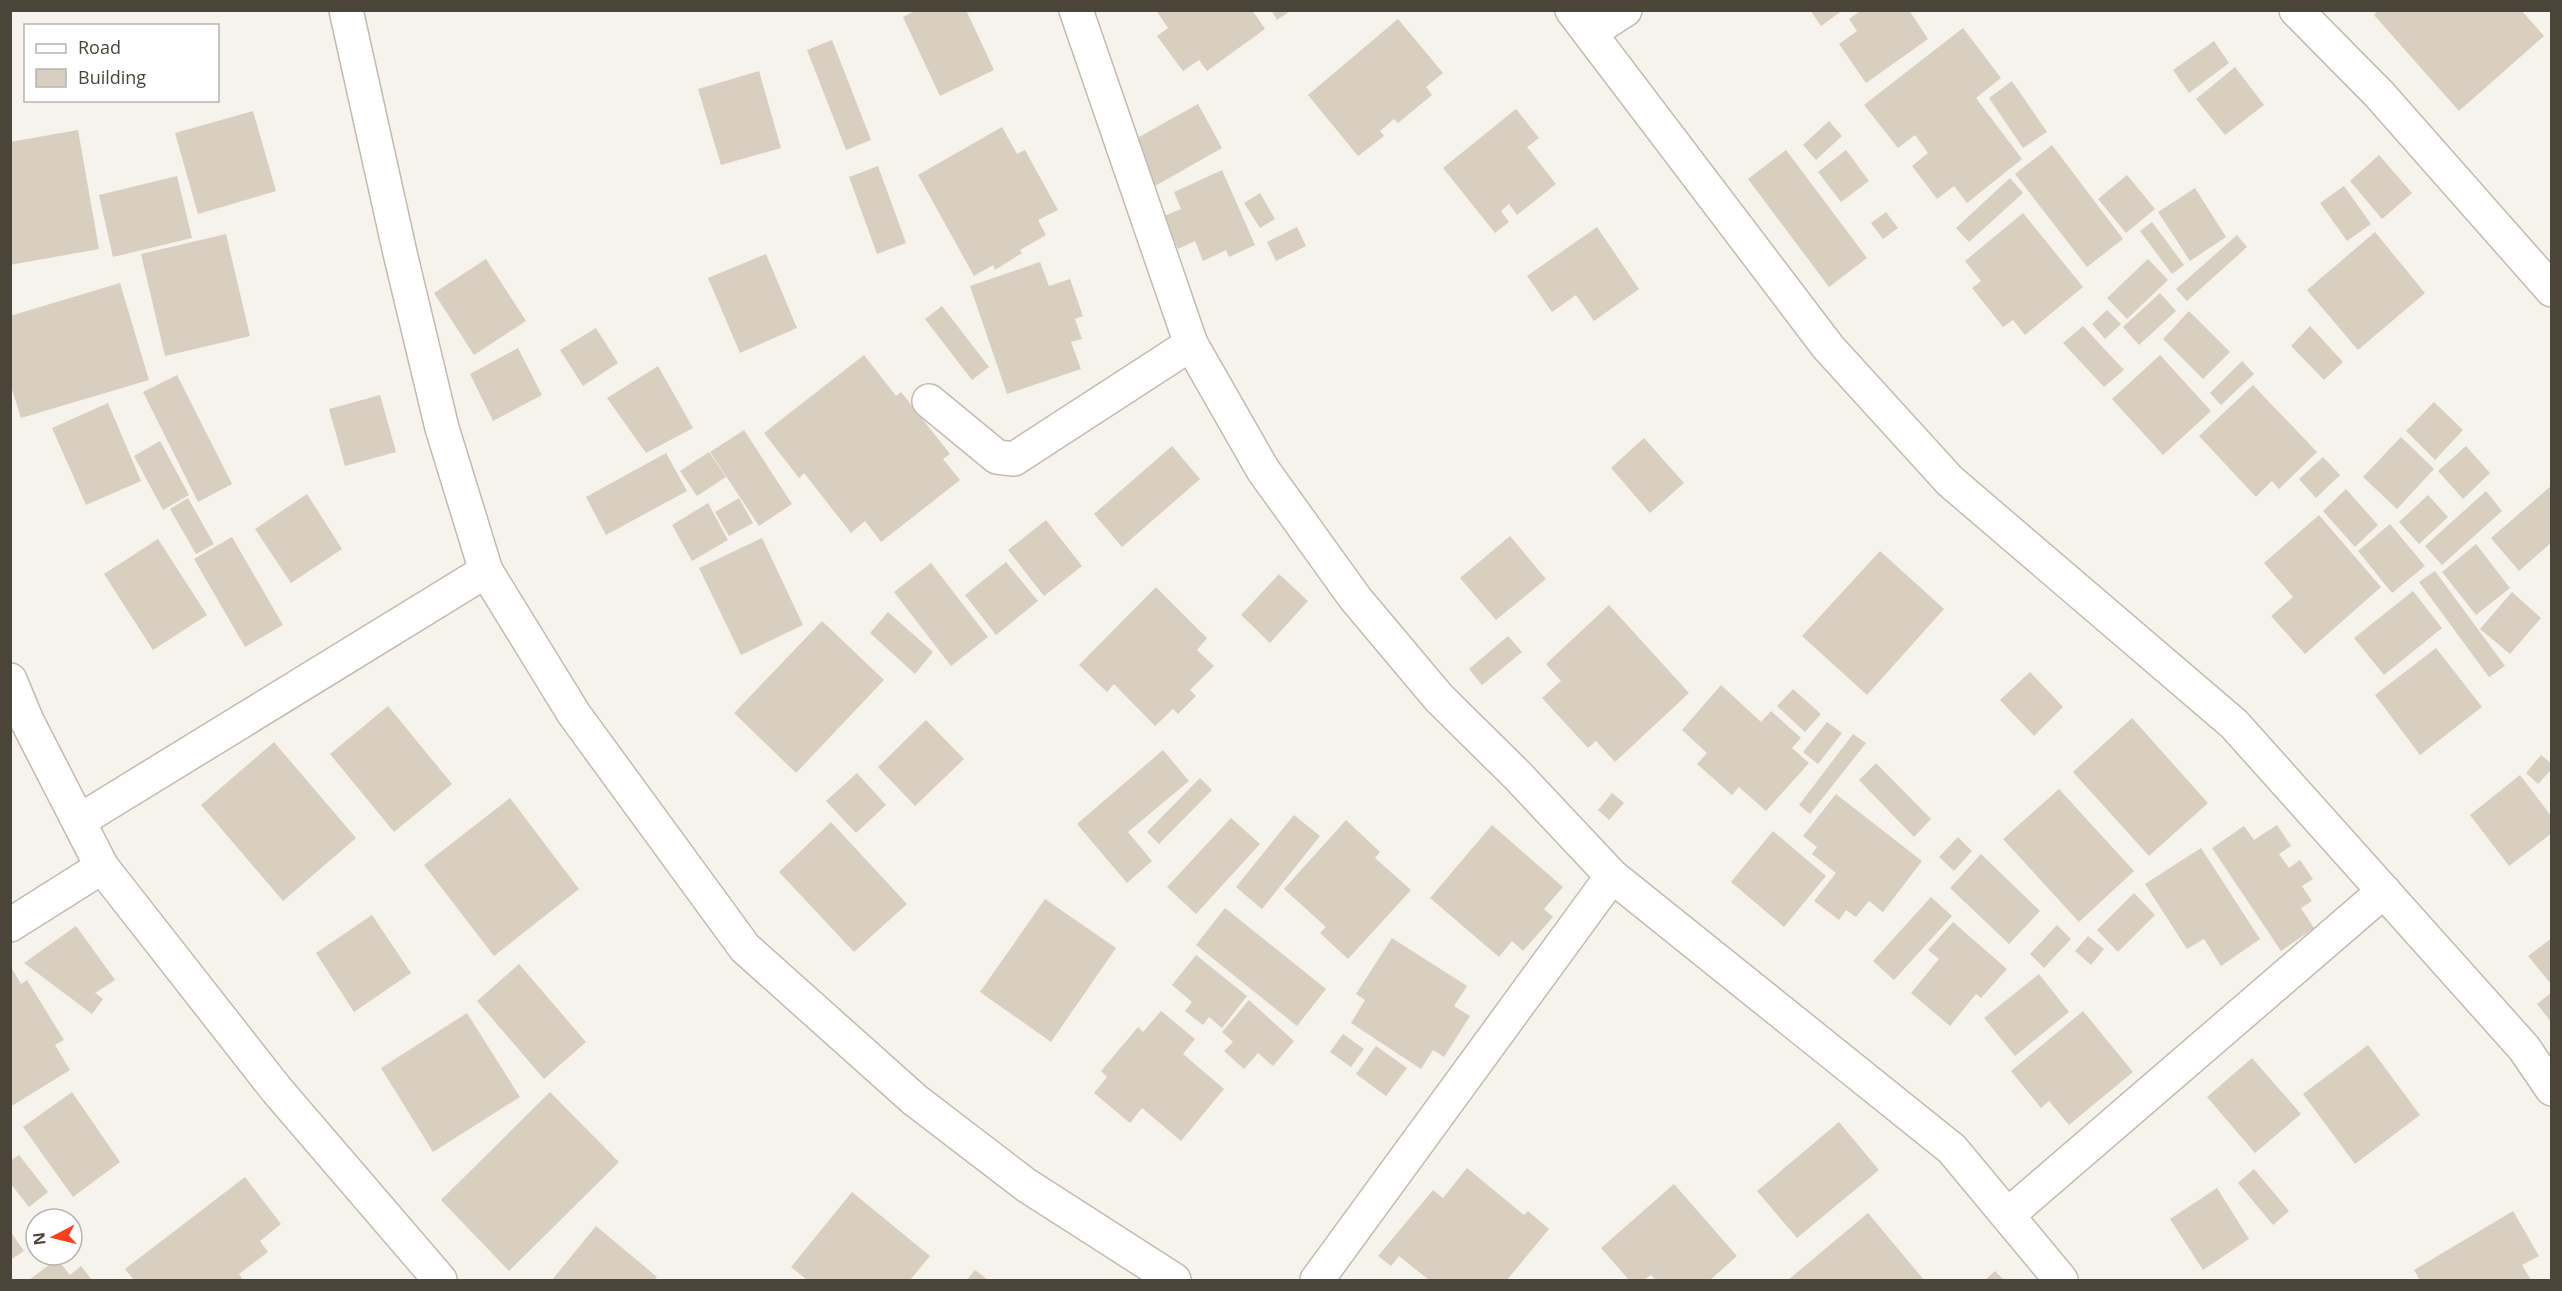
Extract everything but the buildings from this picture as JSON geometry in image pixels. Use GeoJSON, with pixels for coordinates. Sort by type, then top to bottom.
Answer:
{"type":"FeatureCollection","features":[{"type":"Feature","properties":{"kind":"street"},"geometry":{"type":"LineString","coordinates":[[346,10],[442,428],[486,571],[574,714],[745,948],[915,1100],[1026,1185],[1174,1281]]}},
{"type":"Feature","properties":{"kind":"street"},"geometry":{"type":"LineString","coordinates":[[1076,10],[1191,344],[1263,470],[1354,598],[1439,698],[1518,776],[1612,876],[1953,1149],[2061,1281]]}},
{"type":"Feature","properties":{"kind":"street"},"geometry":{"type":"LineString","coordinates":[[1625,10],[1582,21],[1828,347],[1950,481],[2234,724],[2524,1048],[2552,1089]]}},
{"type":"Feature","properties":{"kind":"street"},"geometry":{"type":"LineString","coordinates":[[2296,10],[2379,94],[2552,290]]}},
{"type":"Feature","properties":{"kind":"street"},"geometry":{"type":"LineString","coordinates":[[929,401],[997,457],[1014,459],[1191,344]]}},
{"type":"Feature","properties":{"kind":"street"},"geometry":{"type":"LineString","coordinates":[[79,821],[486,571]]}},
{"type":"Feature","properties":{"kind":"street"},"geometry":{"type":"LineString","coordinates":[[10,680],[27,721],[102,867],[276,1089],[441,1281]]}},
{"type":"Feature","properties":{"kind":"street"},"geometry":{"type":"LineString","coordinates":[[10,925],[102,867]]}},
{"type":"Feature","properties":{"kind":"street"},"geometry":{"type":"LineString","coordinates":[[1317,1281],[1612,876]]}},
{"type":"Feature","properties":{"kind":"street"},"geometry":{"type":"LineString","coordinates":[[2008,1215],[2384,891]]}}]}
